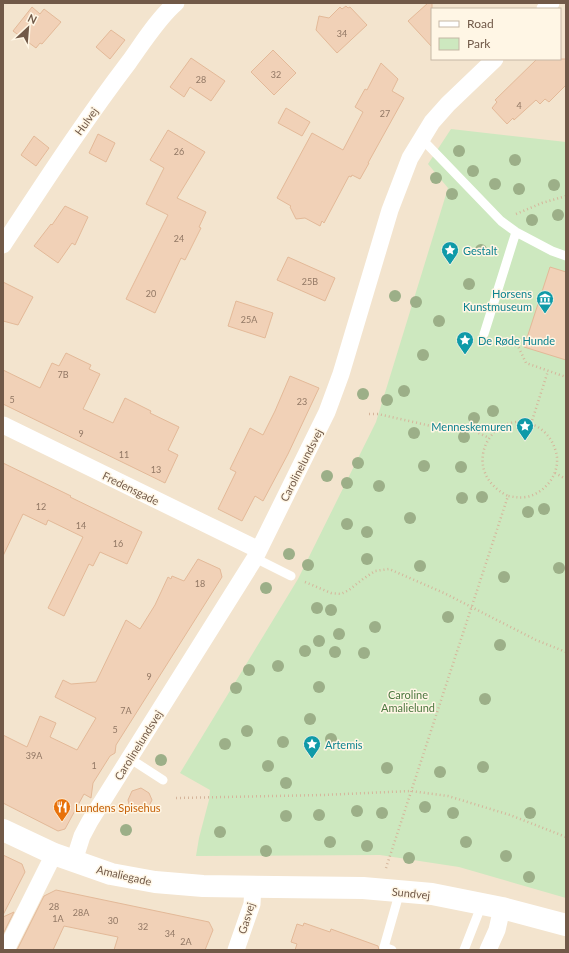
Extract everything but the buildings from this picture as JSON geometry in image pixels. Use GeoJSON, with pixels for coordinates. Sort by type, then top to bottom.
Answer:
{"type":"FeatureCollection","features":[{"type":"Feature","properties":{"kind":"street","name":"Hulvej"},"geometry":{"type":"LineString","coordinates":[[3,245],[65,150],[156,26],[176,3]]}},
{"type":"Feature","properties":{"kind":"street","name":"Carolinelundsvej"},"geometry":{"type":"LineString","coordinates":[[74,861],[82,836],[90,821],[257,554],[327,412],[341,374],[390,210],[410,158],[432,122],[448,104],[494,60]]}},
{"type":"Feature","properties":{"kind":"street","name":"Fredensgade"},"geometry":{"type":"LineString","coordinates":[[3,425],[257,554]]}},
{"type":"Feature","properties":{"kind":"street","name":"Amaliegade"},"geometry":{"type":"LineString","coordinates":[[3,830],[54,854],[111,874],[155,882],[203,886],[253,886]]}},
{"type":"Feature","properties":{"kind":"street"},"geometry":{"type":"LineString","coordinates":[[6,950],[54,854]]}},
{"type":"Feature","properties":{"kind":"street","name":"Sundvej"},"geometry":{"type":"LineString","coordinates":[[253,886],[343,887],[432,894],[492,906],[566,925]]}},
{"type":"Feature","properties":{"kind":"street","name":"Gasvej"},"geometry":{"type":"LineString","coordinates":[[236,950],[252,904],[253,886]]}},
{"type":"Feature","properties":{"kind":"street"},"geometry":{"type":"LineString","coordinates":[[488,950],[497,930],[492,906]]}},
{"type":"Feature","properties":{"kind":"lane"},"geometry":{"type":"LineString","coordinates":[[421,138],[501,221],[516,232],[552,252],[566,256]]}},
{"type":"Feature","properties":{"kind":"lane"},"geometry":{"type":"LineString","coordinates":[[484,334],[516,232]]}},
{"type":"Feature","properties":{"kind":"lane"},"geometry":{"type":"LineString","coordinates":[[257,554],[291,576]]}},
{"type":"Feature","properties":{"kind":"lane"},"geometry":{"type":"LineString","coordinates":[[129,758],[163,780]]}},
{"type":"Feature","properties":{"kind":"lane"},"geometry":{"type":"LineString","coordinates":[[389,890],[384,948],[392,950]]}},
{"type":"Feature","properties":{"kind":"lane"},"geometry":{"type":"LineString","coordinates":[[464,950],[492,906]]}},
{"type":"Feature","properties":{"kind":"path"},"geometry":{"type":"LineString","coordinates":[[501,221],[542,203],[566,196]]}},
{"type":"Feature","properties":{"kind":"path"},"geometry":{"type":"LineString","coordinates":[[484,334],[518,346],[526,363],[566,376]]}},
{"type":"Feature","properties":{"kind":"path"},"geometry":{"type":"LineString","coordinates":[[531,424],[548,371]]}},
{"type":"Feature","properties":{"kind":"path"},"geometry":{"type":"LineString","coordinates":[[369,414],[378,414],[440,428],[470,429],[489,438]]}},
{"type":"Feature","properties":{"kind":"path"},"geometry":{"type":"LineString","coordinates":[[522,422],[540,428],[547,434],[553,443],[556,453],[557,463],[555,473],[548,485],[538,492],[526,497],[508,496],[499,491],[486,478],[483,469],[483,452],[489,438],[494,432],[507,424],[522,422]]}},
{"type":"Feature","properties":{"kind":"path"},"geometry":{"type":"LineString","coordinates":[[555,473],[566,479]]}},
{"type":"Feature","properties":{"kind":"path"},"geometry":{"type":"LineString","coordinates":[[389,890],[410,792],[508,496]]}},
{"type":"Feature","properties":{"kind":"path"},"geometry":{"type":"LineString","coordinates":[[291,576],[331,593],[341,594],[375,571],[389,570],[444,592],[536,640],[566,652]]}},
{"type":"Feature","properties":{"kind":"path"},"geometry":{"type":"LineString","coordinates":[[176,798],[410,792],[448,796],[510,816],[566,837]]}},
{"type":"Feature","properties":{"kind":"shaded area"},"geometry":{"type":"Polygon","coordinates":[[[3,3],[566,3],[566,950],[3,950],[3,3]]]}},
{"type":"Feature","properties":{"kind":"green space","name":"Caroline Amalielund"},"geometry":{"type":"Polygon","coordinates":[[[451,129],[566,142],[566,898],[459,867],[380,855],[196,856],[210,790],[180,773],[298,579],[376,422],[448,188],[428,164],[451,129]]]}},
{"type":"Feature","properties":{"kind":"place","name":"Gestalt"},"geometry":{"type":"Point","coordinates":[450,265]}},
{"type":"Feature","properties":{"kind":"place","name":"Horsens Kunstmuseum"},"geometry":{"type":"Point","coordinates":[545,314]}},
{"type":"Feature","properties":{"kind":"place","name":"De Røde Hunde"},"geometry":{"type":"Point","coordinates":[465,355]}},
{"type":"Feature","properties":{"kind":"place","name":"Menneskemuren"},"geometry":{"type":"Point","coordinates":[525,441]}},
{"type":"Feature","properties":{"kind":"place","name":"Artemis"},"geometry":{"type":"Point","coordinates":[312,759]}},
{"type":"Feature","properties":{"kind":"place","name":"Lundens Spisehus"},"geometry":{"type":"Point","coordinates":[62,822]}}]}
